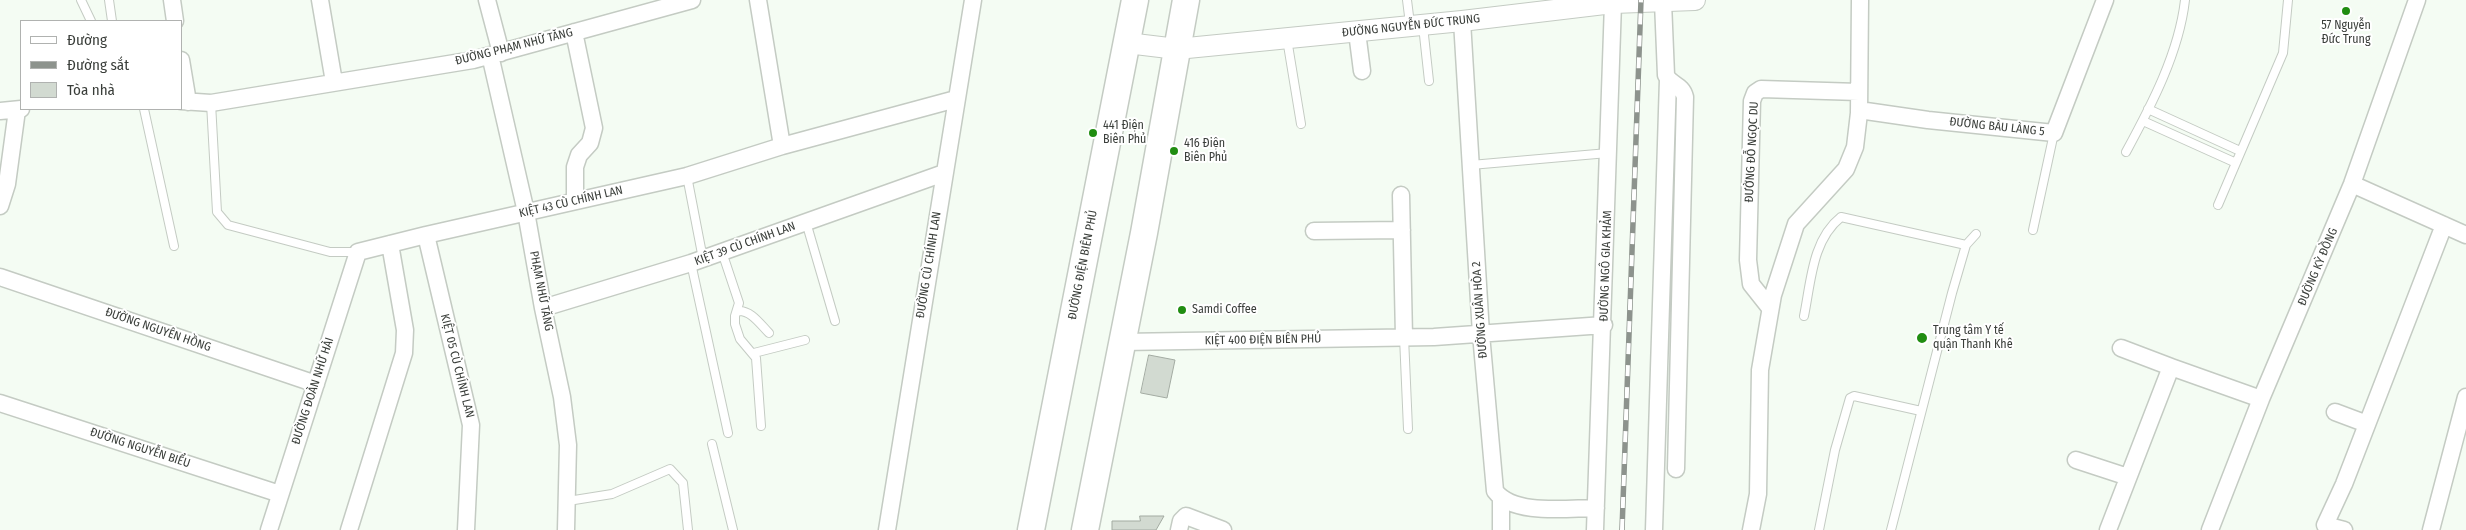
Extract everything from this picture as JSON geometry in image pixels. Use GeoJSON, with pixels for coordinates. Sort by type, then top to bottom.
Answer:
{"type":"FeatureCollection","features":[{"type":"Feature","properties":{"kind":"main road","name":"ĐƯỜNG ĐIỆN BIÊN PHỦ"},"geometry":{"type":"LineString","coordinates":[[1031,530],[1135,0]]}},
{"type":"Feature","properties":{"kind":"main road"},"geometry":{"type":"LineString","coordinates":[[1086,530],[1186,0]]}},
{"type":"Feature","properties":{"kind":"street"},"geometry":{"type":"LineString","coordinates":[[172,0],[175,20]]}},
{"type":"Feature","properties":{"kind":"street"},"geometry":{"type":"LineString","coordinates":[[320,0],[334,82]]}},
{"type":"Feature","properties":{"kind":"street","name":"PHẠM NHỮ TĂNG"},"geometry":{"type":"LineString","coordinates":[[488,0],[495,54],[543,308],[562,397],[567,435],[568,501],[566,530]]}},
{"type":"Feature","properties":{"kind":"street","name":"ĐƯỜNG PHẠM NHỮ TĂNG"},"geometry":{"type":"LineString","coordinates":[[184,101],[211,103],[495,54],[663,4],[692,0]]}},
{"type":"Feature","properties":{"kind":"street"},"geometry":{"type":"LineString","coordinates":[[758,0],[782,146]]}},
{"type":"Feature","properties":{"kind":"street","name":"ĐƯỜNG CÙ CHÍNH LAN"},"geometry":{"type":"LineString","coordinates":[[887,530],[973,0]]}},
{"type":"Feature","properties":{"kind":"street","name":"ĐƯỜNG NGUYỄN ĐỨC TRUNG"},"geometry":{"type":"LineString","coordinates":[[1127,43],[1177,50],[1462,22],[1613,3],[1696,0]]}},
{"type":"Feature","properties":{"kind":"street"},"geometry":{"type":"LineString","coordinates":[[1751,530],[1758,494],[1760,370],[1770,308],[1796,224],[1846,169],[1855,147],[1859,110],[1860,0]]}},
{"type":"Feature","properties":{"kind":"street","name":"ĐƯỜNG BÀU LÀNG 5"},"geometry":{"type":"LineString","coordinates":[[1859,110],[1928,120],[2054,133],[2105,0]]}},
{"type":"Feature","properties":{"kind":"street","name":"ĐƯỜNG KỲ ĐỒNG"},"geometry":{"type":"LineString","coordinates":[[2210,530],[2262,399],[2352,184],[2417,0]]}},
{"type":"Feature","properties":{"kind":"street"},"geometry":{"type":"LineString","coordinates":[[1654,530],[1668,79],[1665,68],[1664,2]]}},
{"type":"Feature","properties":{"kind":"street","name":"ĐƯỜNG NGÔ GIA KHẢM"},"geometry":{"type":"LineString","coordinates":[[1596,530],[1613,3]]}},
{"type":"Feature","properties":{"kind":"street","name":"ĐƯỜNG XUÂN HÒA 2"},"geometry":{"type":"LineString","coordinates":[[1462,22],[1481,334],[1495,492],[1501,500],[1501,530]]}},
{"type":"Feature","properties":{"kind":"street"},"geometry":{"type":"LineString","coordinates":[[574,32],[594,128],[590,143],[579,155],[575,167],[575,201]]}},
{"type":"Feature","properties":{"kind":"street"},"geometry":{"type":"LineString","coordinates":[[1357,32],[1362,71]]}},
{"type":"Feature","properties":{"kind":"street"},"geometry":{"type":"LineString","coordinates":[[182,74],[184,101]]}},
{"type":"Feature","properties":{"kind":"street"},"geometry":{"type":"LineString","coordinates":[[1668,79],[1682,88],[1685,97],[1676,469]]}},
{"type":"Feature","properties":{"kind":"street","name":"ĐƯỜNG ĐỖ NGỌC DU"},"geometry":{"type":"LineString","coordinates":[[1770,308],[1751,284],[1748,260],[1752,101],[1756,93],[1761,89],[1859,92]]}},
{"type":"Feature","properties":{"kind":"street","name":"KIỆT 43 CÙ CHÍNH LAN"},"geometry":{"type":"LineString","coordinates":[[358,252],[687,176],[782,146],[956,99]]}},
{"type":"Feature","properties":{"kind":"street"},"geometry":{"type":"LineString","coordinates":[[0,111],[19,109],[7,184],[0,206]]}},
{"type":"Feature","properties":{"kind":"street","name":"KIỆT 39 CÙ CHÍNH LAN"},"geometry":{"type":"LineString","coordinates":[[543,308],[697,261],[944,173]]}},
{"type":"Feature","properties":{"kind":"street"},"geometry":{"type":"LineString","coordinates":[[2352,184],[2444,225],[2465,231]]}},
{"type":"Feature","properties":{"kind":"street"},"geometry":{"type":"LineString","coordinates":[[1401,195],[1404,337]]}},
{"type":"Feature","properties":{"kind":"street"},"geometry":{"type":"LineString","coordinates":[[2344,530],[2325,525],[2344,484],[2444,225]]}},
{"type":"Feature","properties":{"kind":"street"},"geometry":{"type":"LineString","coordinates":[[1314,231],[1402,230]]}},
{"type":"Feature","properties":{"kind":"street","name":"KIỆT 05 CÙ CHÍNH LAN"},"geometry":{"type":"LineString","coordinates":[[426,235],[471,425],[466,530]]}},
{"type":"Feature","properties":{"kind":"street"},"geometry":{"type":"LineString","coordinates":[[349,530],[404,353],[406,330],[390,244]]}},
{"type":"Feature","properties":{"kind":"street","name":"ĐƯỜNG ĐOÀN NHỮ HÀI"},"geometry":{"type":"LineString","coordinates":[[269,530],[358,252]]}},
{"type":"Feature","properties":{"kind":"street","name":"ĐƯỜNG NGUYÊN HỒNG"},"geometry":{"type":"LineString","coordinates":[[0,276],[316,384]]}},
{"type":"Feature","properties":{"kind":"street","name":"KIỆT 400 ĐIỆN BIÊN PHỦ"},"geometry":{"type":"LineString","coordinates":[[1122,342],[1404,337],[1481,334],[1604,325]]}},
{"type":"Feature","properties":{"kind":"street"},"geometry":{"type":"LineString","coordinates":[[2121,348],[2262,399]]}},
{"type":"Feature","properties":{"kind":"street"},"geometry":{"type":"LineString","coordinates":[[2108,530],[2171,367]]}},
{"type":"Feature","properties":{"kind":"street"},"geometry":{"type":"LineString","coordinates":[[2431,530],[2459,449],[2466,397]]}},
{"type":"Feature","properties":{"kind":"street","name":"ĐƯỜNG NGUYỄN BIỂU"},"geometry":{"type":"LineString","coordinates":[[0,403],[280,494]]}},
{"type":"Feature","properties":{"kind":"street"},"geometry":{"type":"LineString","coordinates":[[2335,412],[2367,424]]}},
{"type":"Feature","properties":{"kind":"street"},"geometry":{"type":"LineString","coordinates":[[2076,460],[2128,477]]}},
{"type":"Feature","properties":{"kind":"street"},"geometry":{"type":"LineString","coordinates":[[1501,500],[1524,508],[1596,508]]}},
{"type":"Feature","properties":{"kind":"street"},"geometry":{"type":"LineString","coordinates":[[1179,530],[1181,521],[1186,516],[1223,530]]}},
{"type":"Feature","properties":{"kind":"lane"},"geometry":{"type":"LineString","coordinates":[[82,0],[91,20]]}},
{"type":"Feature","properties":{"kind":"lane"},"geometry":{"type":"LineString","coordinates":[[110,0],[112,20]]}},
{"type":"Feature","properties":{"kind":"lane"},"geometry":{"type":"LineString","coordinates":[[1407,0],[1417,25],[1429,81]]}},
{"type":"Feature","properties":{"kind":"lane"},"geometry":{"type":"LineString","coordinates":[[2126,152],[2143,121],[2177,41],[2185,0]]}},
{"type":"Feature","properties":{"kind":"lane"},"geometry":{"type":"LineString","coordinates":[[2218,205],[2234,162],[2264,100],[2283,53],[2288,0]]}},
{"type":"Feature","properties":{"kind":"lane"},"geometry":{"type":"LineString","coordinates":[[1287,39],[1301,124]]}},
{"type":"Feature","properties":{"kind":"lane"},"geometry":{"type":"LineString","coordinates":[[211,103],[217,212],[228,224],[330,252],[358,252]]}},
{"type":"Feature","properties":{"kind":"lane"},"geometry":{"type":"LineString","coordinates":[[144,110],[174,246]]}},
{"type":"Feature","properties":{"kind":"lane"},"geometry":{"type":"LineString","coordinates":[[2148,110],[2240,151]]}},
{"type":"Feature","properties":{"kind":"lane"},"geometry":{"type":"LineString","coordinates":[[2143,121],[2234,162]]}},
{"type":"Feature","properties":{"kind":"lane"},"geometry":{"type":"LineString","coordinates":[[2033,230],[2054,133]]}},
{"type":"Feature","properties":{"kind":"lane"},"geometry":{"type":"LineString","coordinates":[[1471,165],[1609,153]]}},
{"type":"Feature","properties":{"kind":"lane"},"geometry":{"type":"LineString","coordinates":[[687,176],[697,261],[728,433]]}},
{"type":"Feature","properties":{"kind":"lane"},"geometry":{"type":"LineString","coordinates":[[1804,316],[1819,243],[1830,226],[1841,217],[1896,227],[1966,244]]}},
{"type":"Feature","properties":{"kind":"lane"},"geometry":{"type":"LineString","coordinates":[[806,222],[835,321]]}},
{"type":"Feature","properties":{"kind":"lane"},"geometry":{"type":"LineString","coordinates":[[1891,530],[1966,244],[1976,234]]}},
{"type":"Feature","properties":{"kind":"lane"},"geometry":{"type":"LineString","coordinates":[[722,252],[739,303],[735,316],[740,339],[748,350],[754,353],[805,340]]}},
{"type":"Feature","properties":{"kind":"lane"},"geometry":{"type":"LineString","coordinates":[[738,310],[744,310],[749,313],[769,333]]}},
{"type":"Feature","properties":{"kind":"lane"},"geometry":{"type":"LineString","coordinates":[[1404,337],[1408,429]]}},
{"type":"Feature","properties":{"kind":"lane"},"geometry":{"type":"LineString","coordinates":[[754,353],[758,375],[761,426]]}},
{"type":"Feature","properties":{"kind":"lane"},"geometry":{"type":"LineString","coordinates":[[1819,530],[1836,450],[1850,398],[1854,396],[1921,412]]}},
{"type":"Feature","properties":{"kind":"lane"},"geometry":{"type":"LineString","coordinates":[[712,444],[733,530]]}},
{"type":"Feature","properties":{"kind":"lane"},"geometry":{"type":"LineString","coordinates":[[568,501],[612,494],[670,470],[683,483],[688,530]]}},
{"type":"Feature","properties":{"kind":"building"},"geometry":{"type":"Polygon","coordinates":[[[1149,355],[1175,360],[1167,398],[1141,393],[1149,355]]]}},
{"type":"Feature","properties":{"kind":"building"},"geometry":{"type":"Polygon","coordinates":[[[1140,516],[1164,516],[1156,530],[1112,530],[1112,521],[1140,521],[1140,516]]]}},
{"type":"Feature","properties":{"kind":"railway"},"geometry":{"type":"LineString","coordinates":[[1622,530],[1641,0]]}},
{"type":"Feature","properties":{"kind":"place","name":"57 Nguyễn Đức Trung"},"geometry":{"type":"Point","coordinates":[2346,11]}},
{"type":"Feature","properties":{"kind":"place","name":"441 Điện Biên Phủ"},"geometry":{"type":"Point","coordinates":[1093,133]}},
{"type":"Feature","properties":{"kind":"place","name":"416 Điện Biên Phủ"},"geometry":{"type":"Point","coordinates":[1174,151]}},
{"type":"Feature","properties":{"kind":"place","name":"Samdi Coffee"},"geometry":{"type":"Point","coordinates":[1182,310]}},
{"type":"Feature","properties":{"kind":"place","name":"Trung tâm Y tế quận Thanh Khê"},"geometry":{"type":"Point","coordinates":[1922,338]}}]}
